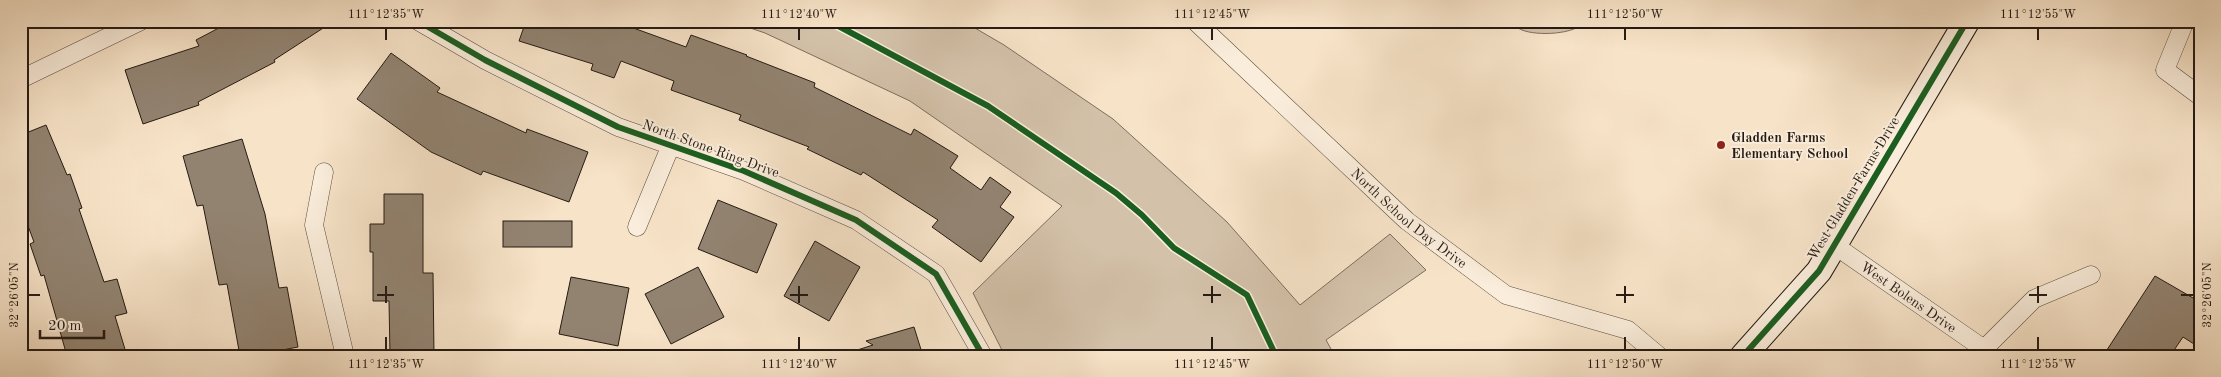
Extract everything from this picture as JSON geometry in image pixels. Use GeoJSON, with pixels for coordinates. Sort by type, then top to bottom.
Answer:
{"type":"FeatureCollection","features":[{"type":"Feature","properties":{"kind":"street"},"geometry":{"type":"LineString","coordinates":[[21,79],[140,21]]}},
{"type":"Feature","properties":{"kind":"street","name":"North Stone Ring Drive"},"geometry":{"type":"LineString","coordinates":[[418,21],[485,60],[618,127],[744,171],[856,220],[936,274],[982,356]]}},
{"type":"Feature","properties":{"kind":"street","name":"North School Day Drive"},"geometry":{"type":"LineString","coordinates":[[1196,21],[1407,221],[1506,295],[1628,330],[1658,356]]}},
{"type":"Feature","properties":{"kind":"street","name":"West Gladden Farms Drive"},"geometry":{"type":"LineString","coordinates":[[1743,356],[1819,271],[1966,21]]}},
{"type":"Feature","properties":{"kind":"street"},"geometry":{"type":"LineString","coordinates":[[2185,21],[2165,70],[2200,96]]}},
{"type":"Feature","properties":{"kind":"street","name":"North Stone Ring Drive"},"geometry":{"type":"LineString","coordinates":[[637,227],[671,145]]}},
{"type":"Feature","properties":{"kind":"street"},"geometry":{"type":"LineString","coordinates":[[324,172],[314,225],[345,356]]}},
{"type":"Feature","properties":{"kind":"street","name":"West Bolens Drive"},"geometry":{"type":"LineString","coordinates":[[1834,245],[1982,352]]}},
{"type":"Feature","properties":{"kind":"street"},"geometry":{"type":"LineString","coordinates":[[1982,352],[2034,299],[2092,275]]}},
{"type":"Feature","properties":{"kind":"shaded area"},"geometry":{"type":"Polygon","coordinates":[[[730,21],[963,21],[1004,45],[1113,119],[1227,222],[1300,305],[1390,234],[1426,270],[1326,340],[1335,356],[1005,356],[973,293],[1062,206],[910,101],[765,33],[730,21]]]}},
{"type":"Feature","properties":{"kind":"shaded area"},"geometry":{"type":"Polygon","coordinates":[[[1508,21],[1586,21],[1581,26],[1565,32],[1537,33],[1522,30],[1508,21]]]}},
{"type":"Feature","properties":{"kind":"building"},"geometry":{"type":"Polygon","coordinates":[[[232,21],[334,21],[274,60],[275,62],[198,102],[199,105],[143,124],[125,70],[199,46],[196,40],[232,21]]]}},
{"type":"Feature","properties":{"kind":"building"},"geometry":{"type":"Polygon","coordinates":[[[526,21],[614,21],[686,47],[691,35],[747,55],[815,83],[814,87],[911,135],[914,129],[958,156],[950,168],[981,190],[990,177],[1011,192],[1000,207],[1014,217],[981,262],[932,227],[938,220],[863,172],[861,175],[807,149],[809,147],[739,120],[741,115],[671,90],[674,81],[621,61],[614,78],[591,70],[593,64],[519,41],[526,21]]]}},
{"type":"Feature","properties":{"kind":"building"},"geometry":{"type":"Polygon","coordinates":[[[391,53],[440,88],[437,92],[526,133],[527,129],[588,152],[569,202],[483,171],[481,175],[431,152],[357,99],[391,53]]]}},
{"type":"Feature","properties":{"kind":"building"},"geometry":{"type":"Polygon","coordinates":[[[46,125],[67,175],[70,174],[82,208],[79,209],[104,282],[117,279],[127,313],[115,316],[127,356],[67,356],[44,275],[41,276],[30,244],[34,242],[21,207],[21,135],[46,125]]]}},
{"type":"Feature","properties":{"kind":"building"},"geometry":{"type":"Polygon","coordinates":[[[242,139],[265,214],[279,288],[287,287],[298,347],[251,356],[240,356],[227,284],[219,285],[203,205],[197,206],[183,156],[242,139]]]}},
{"type":"Feature","properties":{"kind":"building"},"geometry":{"type":"Polygon","coordinates":[[[384,194],[423,194],[423,273],[433,273],[434,356],[390,356],[389,301],[373,301],[373,252],[370,252],[370,224],[384,224],[384,194]]]}},
{"type":"Feature","properties":{"kind":"building"},"geometry":{"type":"Polygon","coordinates":[[[718,200],[777,224],[757,273],[698,249],[718,200]]]}},
{"type":"Feature","properties":{"kind":"building"},"geometry":{"type":"Polygon","coordinates":[[[503,221],[572,221],[572,247],[503,247],[503,221]]]}},
{"type":"Feature","properties":{"kind":"building"},"geometry":{"type":"Polygon","coordinates":[[[815,241],[860,267],[829,321],[784,296],[815,241]]]}},
{"type":"Feature","properties":{"kind":"building"},"geometry":{"type":"Polygon","coordinates":[[[698,267],[724,317],[671,344],[645,294],[698,267]]]}},
{"type":"Feature","properties":{"kind":"building"},"geometry":{"type":"Polygon","coordinates":[[[2155,276],[2200,302],[2200,335],[2194,344],[2183,337],[2170,356],[2103,356],[2155,276]]]}},
{"type":"Feature","properties":{"kind":"building"},"geometry":{"type":"Polygon","coordinates":[[[571,277],[629,288],[618,346],[559,334],[571,277]]]}},
{"type":"Feature","properties":{"kind":"building"},"geometry":{"type":"Polygon","coordinates":[[[914,327],[923,356],[852,356],[851,352],[873,345],[866,341],[914,327]]]}},
{"type":"Feature","properties":{"kind":"cycle path"},"geometry":{"type":"LineString","coordinates":[[418,21],[485,60],[618,127],[744,171],[856,220],[936,274],[983,356]]}},
{"type":"Feature","properties":{"kind":"cycle path"},"geometry":{"type":"LineString","coordinates":[[829,21],[988,106],[1116,193],[1142,215],[1174,248],[1247,295],[1276,356]]}},
{"type":"Feature","properties":{"kind":"cycle path"},"geometry":{"type":"LineString","coordinates":[[1743,356],[1819,271],[1967,21]]}},
{"type":"Feature","properties":{"kind":"place","name":"Gladden Farms Elementary School"},"geometry":{"type":"Point","coordinates":[1721,145]}}]}
